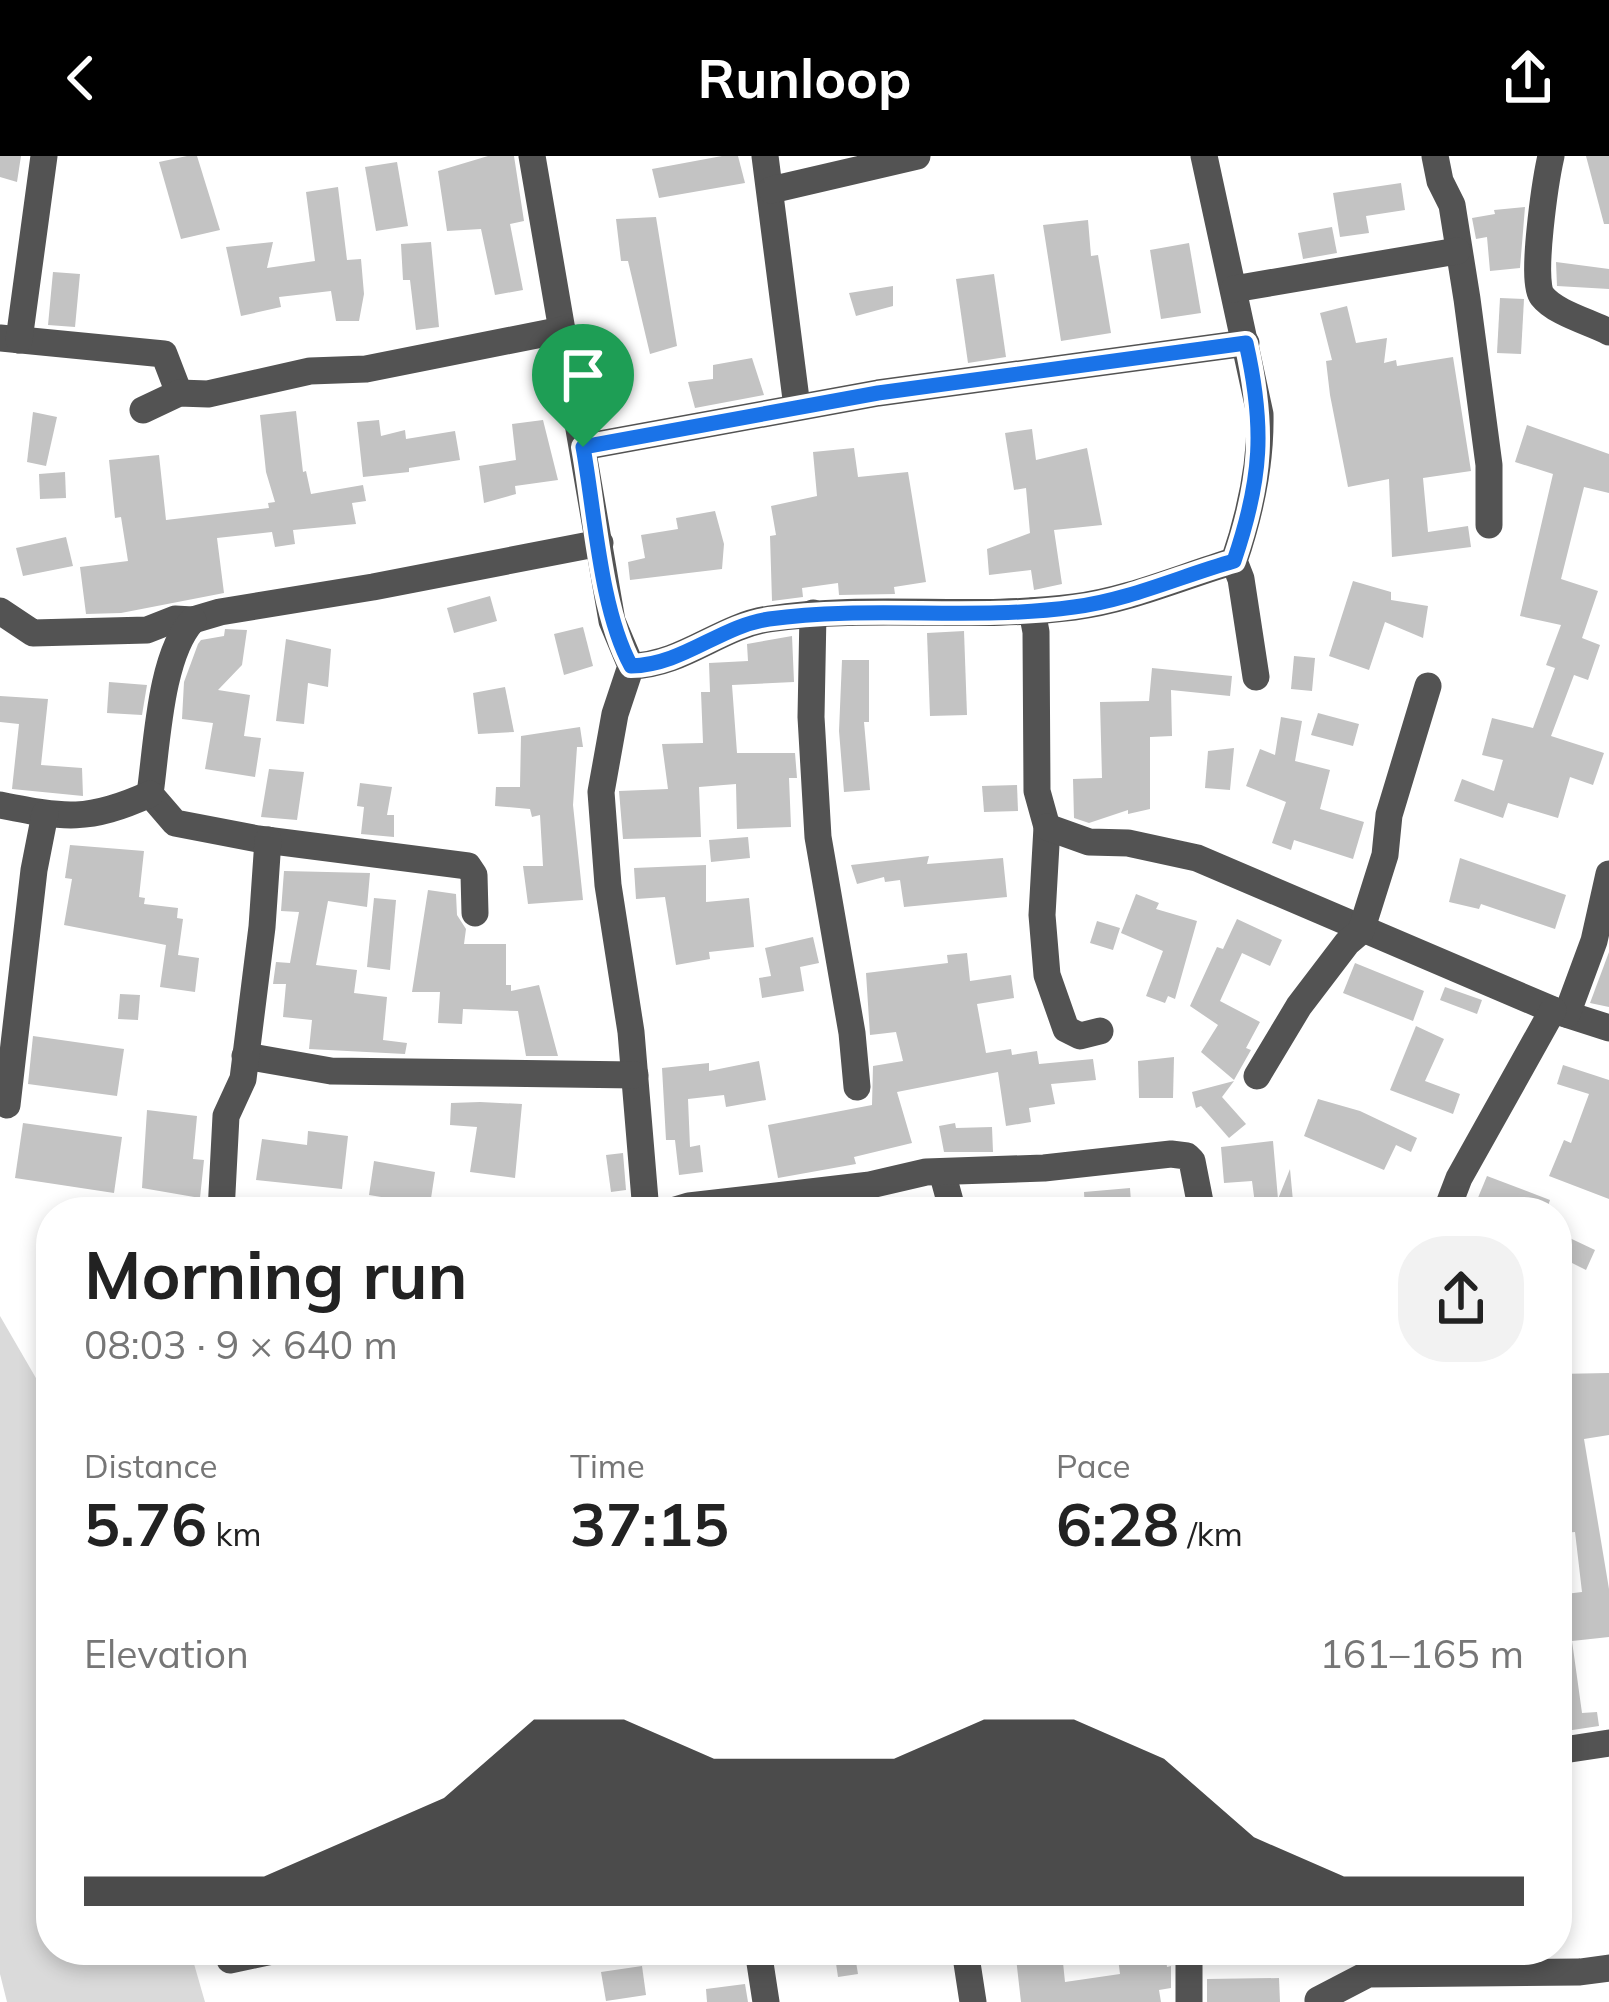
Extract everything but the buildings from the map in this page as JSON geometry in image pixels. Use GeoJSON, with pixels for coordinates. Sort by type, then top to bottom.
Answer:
{"type":"FeatureCollection","features":[{"type":"Feature","properties":{"kind":"street"},"geometry":{"type":"LineString","coordinates":[[44,156],[9,339],[164,354],[179,393]]}},
{"type":"Feature","properties":{"kind":"street"},"geometry":{"type":"LineString","coordinates":[[532,156],[612,621],[631,666],[601,792],[645,1197]]}},
{"type":"Feature","properties":{"kind":"street"},"geometry":{"type":"LineString","coordinates":[[765,156],[797,407]]}},
{"type":"Feature","properties":{"kind":"street"},"geometry":{"type":"LineString","coordinates":[[771,190],[917,156]]}},
{"type":"Feature","properties":{"kind":"street"},"geometry":{"type":"LineString","coordinates":[[1204,156],[1260,414],[1261,443],[1248,520],[1234,561],[1256,677]]}},
{"type":"Feature","properties":{"kind":"street"},"geometry":{"type":"LineString","coordinates":[[1435,156],[1440,182],[1452,205],[1489,465],[1489,525]]}},
{"type":"Feature","properties":{"kind":"street"},"geometry":{"type":"LineString","coordinates":[[1551,156],[1540,201],[1538,289],[1547,301],[1609,332]]}},
{"type":"Feature","properties":{"kind":"street"},"geometry":{"type":"LineString","coordinates":[[1234,289],[1457,251]]}},
{"type":"Feature","properties":{"kind":"street"},"geometry":{"type":"LineString","coordinates":[[143,410],[179,393],[208,394],[310,371],[366,369],[562,330]]}},
{"type":"Feature","properties":{"kind":"street"},"geometry":{"type":"LineString","coordinates":[[583,447],[797,407],[1246,343]]}},
{"type":"Feature","properties":{"kind":"street"},"geometry":{"type":"LineString","coordinates":[[0,611],[33,632],[147,630],[175,620],[600,543]]}},
{"type":"Feature","properties":{"kind":"street"},"geometry":{"type":"LineString","coordinates":[[631,666],[649,666],[694,651],[735,627],[813,613],[1079,607],[1234,561]]}},
{"type":"Feature","properties":{"kind":"street"},"geometry":{"type":"LineString","coordinates":[[1032,611],[1037,791],[1047,827],[1042,915],[1047,975],[1066,1029],[1080,1036],[1100,1031]]}},
{"type":"Feature","properties":{"kind":"street"},"geometry":{"type":"LineString","coordinates":[[813,613],[811,717],[818,837],[857,1087]]}},
{"type":"Feature","properties":{"kind":"street"},"geometry":{"type":"LineString","coordinates":[[150,794],[173,656],[193,620]]}},
{"type":"Feature","properties":{"kind":"street"},"geometry":{"type":"LineString","coordinates":[[147,630],[173,656]]}},
{"type":"Feature","properties":{"kind":"street"},"geometry":{"type":"LineString","coordinates":[[1257,1076],[1299,1006],[1361,931],[1428,686]]}},
{"type":"Feature","properties":{"kind":"street"},"geometry":{"type":"LineString","coordinates":[[0,805],[59,817],[109,813],[150,794]]}},
{"type":"Feature","properties":{"kind":"street"},"geometry":{"type":"LineString","coordinates":[[150,794],[175,823],[268,841],[468,866],[474,875],[475,914]]}},
{"type":"Feature","properties":{"kind":"street"},"geometry":{"type":"LineString","coordinates":[[8,1105],[34,870],[45,814]]}},
{"type":"Feature","properties":{"kind":"street"},"geometry":{"type":"LineString","coordinates":[[1047,827],[1089,842],[1128,844],[1197,858],[1361,931],[1609,1028]]}},
{"type":"Feature","properties":{"kind":"street"},"geometry":{"type":"LineString","coordinates":[[222,1197],[226,1116],[243,1079],[268,841]]}},
{"type":"Feature","properties":{"kind":"street"},"geometry":{"type":"LineString","coordinates":[[1452,1197],[1560,1012],[1594,941],[1609,874]]}},
{"type":"Feature","properties":{"kind":"street"},"geometry":{"type":"LineString","coordinates":[[245,1056],[331,1071],[634,1075]]}},
{"type":"Feature","properties":{"kind":"street"},"geometry":{"type":"LineString","coordinates":[[767,1197],[942,1172],[1044,1168],[1181,1154],[1192,1161],[1199,1197]]}},
{"type":"Feature","properties":{"kind":"street"},"geometry":{"type":"LineString","coordinates":[[942,1172],[949,1197]]}},
{"type":"Feature","properties":{"kind":"street"},"geometry":{"type":"LineString","coordinates":[[1572,1749],[1609,1743]]}},
{"type":"Feature","properties":{"kind":"street"},"geometry":{"type":"LineString","coordinates":[[760,1965],[766,2002]]}},
{"type":"Feature","properties":{"kind":"street"},"geometry":{"type":"LineString","coordinates":[[967,1965],[973,2002]]}},
{"type":"Feature","properties":{"kind":"street"},"geometry":{"type":"LineString","coordinates":[[1189,1965],[1189,2002]]}},
{"type":"Feature","properties":{"kind":"street"},"geometry":{"type":"LineString","coordinates":[[1318,2000],[1368,1974],[1609,1968]]}},
{"type":"Feature","properties":{"kind":"shaded area"},"geometry":{"type":"Polygon","coordinates":[[[0,1316],[36,1378],[36,1965],[194,1965],[205,2002],[7,2002],[0,1974],[0,1316]]]}},
{"type":"Feature","properties":{"kind":"route"},"geometry":{"type":"LineString","coordinates":[[1246,343],[1256,385],[1261,443],[1248,520],[1234,561],[1079,607],[813,613],[762,620],[735,627],[694,651],[649,666],[631,666],[612,621],[583,447],[878,393],[1246,343]]}}]}
